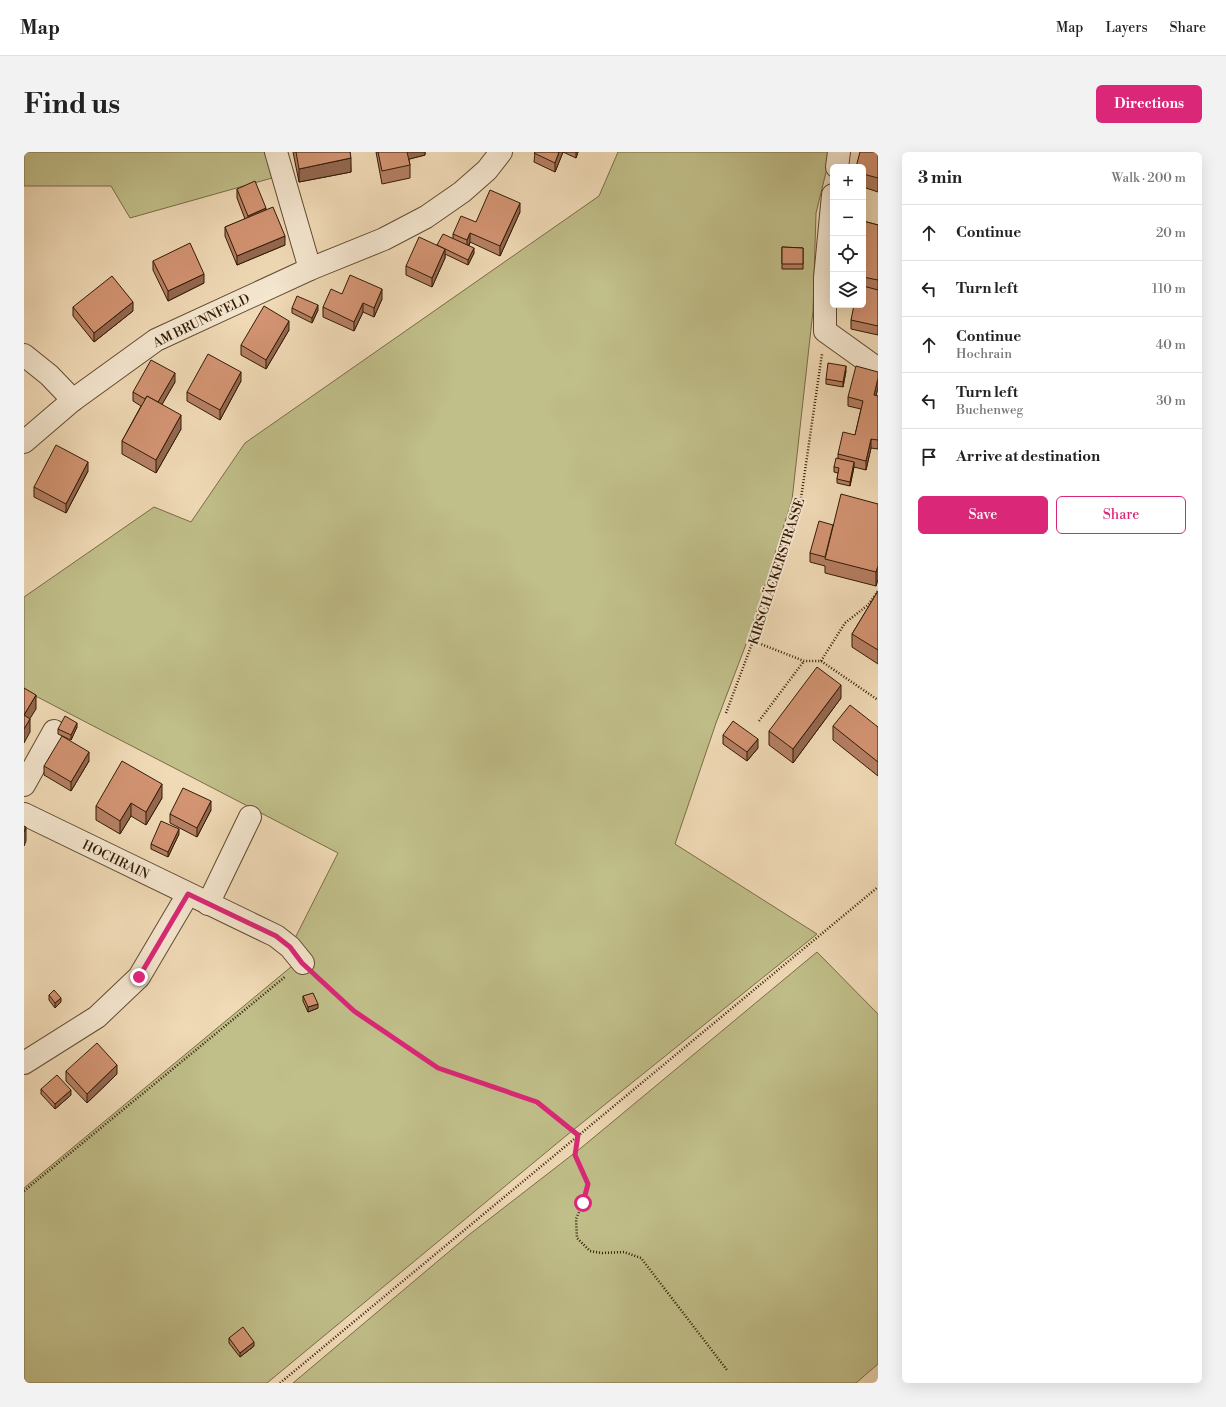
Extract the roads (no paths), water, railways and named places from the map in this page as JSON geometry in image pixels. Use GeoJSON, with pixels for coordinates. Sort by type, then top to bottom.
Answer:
{"type":"FeatureCollection","features":[{"type":"Feature","properties":{"kind":"street"},"geometry":{"type":"LineString","coordinates":[[276,152],[310,269]]}},
{"type":"Feature","properties":{"kind":"street","name":"AM BRUNNFELD"},"geometry":{"type":"LineString","coordinates":[[24,442],[73,400],[156,340],[310,269],[384,239],[426,217],[462,192],[482,175],[501,152]]}},
{"type":"Feature","properties":{"kind":"street"},"geometry":{"type":"LineString","coordinates":[[837,164],[839,152]]}},
{"type":"Feature","properties":{"kind":"street"},"geometry":{"type":"LineString","coordinates":[[833,200],[825,278],[825,331],[878,369]]}},
{"type":"Feature","properties":{"kind":"street"},"geometry":{"type":"LineString","coordinates":[[24,355],[49,375],[73,400]]}},
{"type":"Feature","properties":{"kind":"street"},"geometry":{"type":"LineString","coordinates":[[24,785],[54,731]]}},
{"type":"Feature","properties":{"kind":"street","name":"HOCHRAIN"},"geometry":{"type":"LineString","coordinates":[[24,814],[276,936],[290,947],[302,963]]}},
{"type":"Feature","properties":{"kind":"street"},"geometry":{"type":"LineString","coordinates":[[208,904],[250,817]]}},
{"type":"Feature","properties":{"kind":"street"},"geometry":{"type":"LineString","coordinates":[[24,1064],[97,1017],[139,977],[188,894]]}}]}
